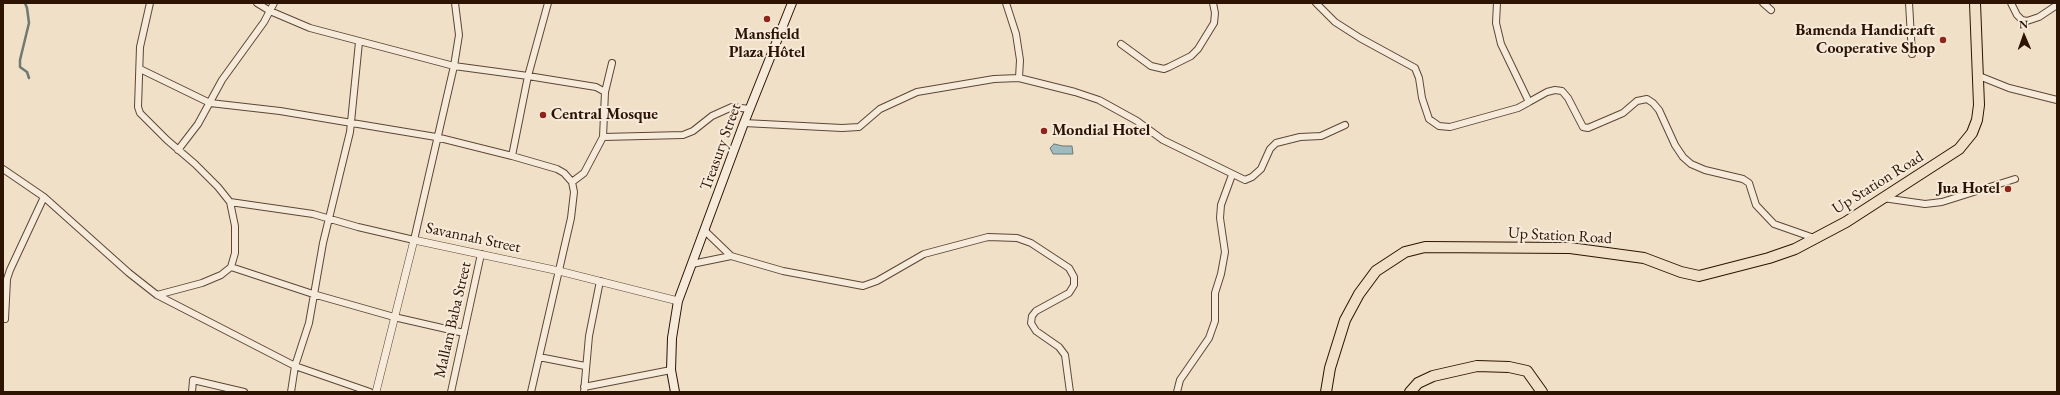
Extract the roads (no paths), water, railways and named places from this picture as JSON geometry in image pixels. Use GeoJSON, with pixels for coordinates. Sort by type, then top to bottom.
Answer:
{"type":"FeatureCollection","features":[{"type":"Feature","properties":{"kind":"highway","name":"Up Station Road"},"geometry":{"type":"LineString","coordinates":[[1326,392],[1330,368],[1345,320],[1359,294],[1376,270],[1405,252],[1426,247],[1570,248],[1644,258],[1681,272],[1699,276],[1769,258],[1846,222],[1959,148],[1972,133],[1977,120],[1979,105],[1976,3]]}},
{"type":"Feature","properties":{"kind":"highway"},"geometry":{"type":"LineString","coordinates":[[1410,392],[1418,383],[1433,376],[1477,366],[1509,366],[1527,371],[1542,392]]}},
{"type":"Feature","properties":{"kind":"main road","name":"Treasury Street"},"geometry":{"type":"LineString","coordinates":[[675,392],[671,370],[672,338],[678,301],[744,123],[792,3]]}},
{"type":"Feature","properties":{"kind":"street"},"geometry":{"type":"LineString","coordinates":[[150,3],[140,46],[138,107],[140,112],[178,150],[208,176],[230,202],[235,226],[235,253],[231,267],[221,275],[202,283],[157,294]]}},
{"type":"Feature","properties":{"kind":"street"},"geometry":{"type":"LineString","coordinates":[[257,3],[270,11],[310,28],[358,42],[454,66],[596,87],[605,92]]}},
{"type":"Feature","properties":{"kind":"street"},"geometry":{"type":"LineString","coordinates":[[178,150],[198,124],[222,80],[274,3]]}},
{"type":"Feature","properties":{"kind":"street"},"geometry":{"type":"LineString","coordinates":[[230,202],[252,204],[330,217],[358,227],[414,240],[436,137],[454,66],[458,35],[455,3]]}},
{"type":"Feature","properties":{"kind":"street"},"geometry":{"type":"LineString","coordinates":[[512,156],[528,76],[548,3]]}},
{"type":"Feature","properties":{"kind":"street"},"geometry":{"type":"LineString","coordinates":[[1006,3],[1016,34],[1020,60],[1019,78]]}},
{"type":"Feature","properties":{"kind":"street"},"geometry":{"type":"LineString","coordinates":[[1121,44],[1151,66],[1164,69],[1169,67],[1191,56],[1198,50],[1214,23],[1215,13],[1213,3]]}},
{"type":"Feature","properties":{"kind":"street"},"geometry":{"type":"LineString","coordinates":[[1316,3],[1335,22],[1360,38],[1415,68],[1420,78],[1422,98],[1429,119],[1439,126],[1464,124],[1518,108],[1547,92],[1555,90],[1562,91],[1568,98],[1582,127],[1588,128],[1623,112],[1637,101],[1647,99],[1659,110],[1675,145],[1691,164],[1705,170],[1744,179],[1749,183],[1756,205],[1774,224],[1814,238]]}},
{"type":"Feature","properties":{"kind":"street"},"geometry":{"type":"LineString","coordinates":[[1497,3],[1496,23],[1501,44],[1529,102]]}},
{"type":"Feature","properties":{"kind":"street"},"geometry":{"type":"LineString","coordinates":[[1763,3],[1771,10]]}},
{"type":"Feature","properties":{"kind":"street"},"geometry":{"type":"LineString","coordinates":[[1910,3],[1912,54]]}},
{"type":"Feature","properties":{"kind":"street"},"geometry":{"type":"LineString","coordinates":[[2011,3],[2017,15],[2022,20],[2027,21],[2039,17],[2057,5]]}},
{"type":"Feature","properties":{"kind":"street"},"geometry":{"type":"LineString","coordinates":[[291,392],[295,366],[309,323],[323,242],[352,123],[358,42]]}},
{"type":"Feature","properties":{"kind":"street"},"geometry":{"type":"LineString","coordinates":[[572,182],[584,173],[603,137],[605,92],[612,63]]}},
{"type":"Feature","properties":{"kind":"street"},"geometry":{"type":"LineString","coordinates":[[140,69],[210,103],[280,111],[436,137],[512,156],[556,169],[564,173],[572,182],[574,192],[571,218],[531,392]]}},
{"type":"Feature","properties":{"kind":"street"},"geometry":{"type":"LineString","coordinates":[[1979,76],[2009,88],[2057,100]]}},
{"type":"Feature","properties":{"kind":"street"},"geometry":{"type":"LineString","coordinates":[[744,123],[842,128],[859,127],[880,109],[917,92],[994,79],[1019,78],[1075,92],[1099,100],[1137,121],[1163,140],[1241,179],[1248,179],[1261,169],[1270,150],[1276,143],[1300,137],[1321,136],[1345,125]]}},
{"type":"Feature","properties":{"kind":"street"},"geometry":{"type":"LineString","coordinates":[[603,137],[683,135],[693,132],[712,116],[723,110],[732,107],[750,109]]}},
{"type":"Feature","properties":{"kind":"street"},"geometry":{"type":"LineString","coordinates":[[3,169],[44,198],[129,273],[157,294],[295,366],[370,392]]}},
{"type":"Feature","properties":{"kind":"street"},"geometry":{"type":"LineString","coordinates":[[1177,392],[1180,380],[1209,338],[1215,322],[1215,293],[1221,274],[1225,252],[1220,218],[1220,206],[1232,174]]}},
{"type":"Feature","properties":{"kind":"street"},"geometry":{"type":"LineString","coordinates":[[1883,198],[1925,204],[1942,202],[2015,179]]}},
{"type":"Feature","properties":{"kind":"street"},"geometry":{"type":"LineString","coordinates":[[5,319],[7,279],[44,198]]}},
{"type":"Feature","properties":{"kind":"street"},"geometry":{"type":"LineString","coordinates":[[704,230],[731,256]]}},
{"type":"Feature","properties":{"kind":"street"},"geometry":{"type":"LineString","coordinates":[[692,264],[731,256],[783,271],[863,286],[877,281],[924,254],[988,237],[1017,238],[1031,243],[1069,268],[1074,277],[1074,285],[1069,293],[1036,311],[1032,316],[1031,324],[1036,331],[1060,348],[1065,354],[1070,392]]}},
{"type":"Feature","properties":{"kind":"street","name":"Savannah Street"},"geometry":{"type":"LineString","coordinates":[[376,392],[414,240],[560,271],[678,301]]}},
{"type":"Feature","properties":{"kind":"street","name":"Mallam Baba Street"},"geometry":{"type":"LineString","coordinates":[[451,392],[481,254]]}},
{"type":"Feature","properties":{"kind":"street"},"geometry":{"type":"LineString","coordinates":[[231,267],[313,294],[394,317],[464,333]]}},
{"type":"Feature","properties":{"kind":"street"},"geometry":{"type":"LineString","coordinates":[[600,281],[589,336],[585,366],[584,390],[671,370]]}},
{"type":"Feature","properties":{"kind":"street"},"geometry":{"type":"LineString","coordinates":[[539,357],[585,366]]}},
{"type":"Feature","properties":{"kind":"street"},"geometry":{"type":"LineString","coordinates":[[192,392],[193,380],[244,392]]}},
{"type":"Feature","properties":{"kind":"water"},"geometry":{"type":"Polygon","coordinates":[[[1054,144],[1072,146],[1073,154],[1053,154],[1050,148],[1054,144]]]}},
{"type":"Feature","properties":{"kind":"waterway"},"geometry":{"type":"LineString","coordinates":[[25,3],[29,23],[20,60],[20,67],[27,72],[29,78]]}},
{"type":"Feature","properties":{"kind":"place","name":"Mansfield Plaza Hôtel"},"geometry":{"type":"Point","coordinates":[767,19]}},
{"type":"Feature","properties":{"kind":"place","name":"Bamenda Handicraft Cooperative Shop"},"geometry":{"type":"Point","coordinates":[1943,40]}},
{"type":"Feature","properties":{"kind":"place","name":"Central Mosque"},"geometry":{"type":"Point","coordinates":[543,115]}},
{"type":"Feature","properties":{"kind":"place","name":"Mondial Hotel"},"geometry":{"type":"Point","coordinates":[1044,131]}},
{"type":"Feature","properties":{"kind":"place","name":"Jua Hotel"},"geometry":{"type":"Point","coordinates":[2008,189]}}]}
